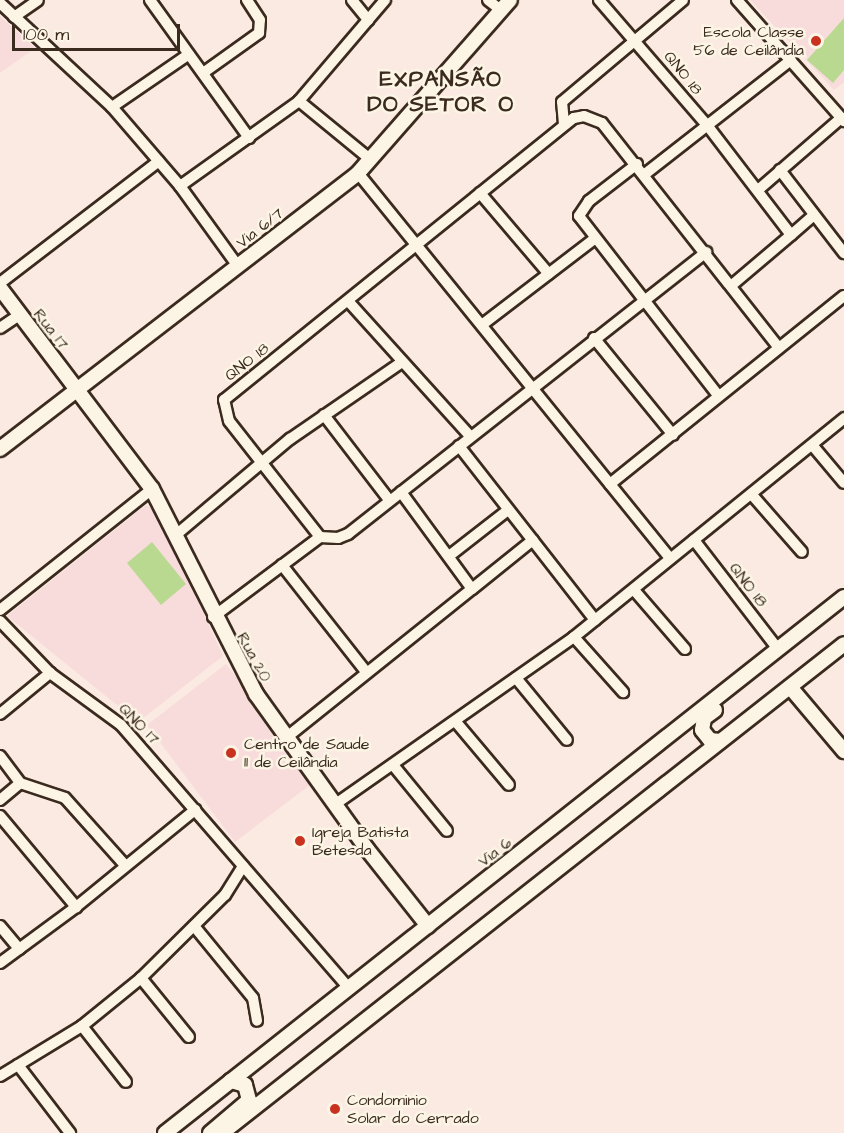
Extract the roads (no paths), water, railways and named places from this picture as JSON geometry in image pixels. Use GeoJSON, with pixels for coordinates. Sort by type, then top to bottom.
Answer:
{"type":"FeatureCollection","features":[{"type":"Feature","properties":{"kind":"main road","name":"Via 6/7"},"geometry":{"type":"LineString","coordinates":[[0,449],[358,173],[506,5]]}},
{"type":"Feature","properties":{"kind":"main road","name":"Rua 17"},"geometry":{"type":"LineString","coordinates":[[0,288],[77,389]]}},
{"type":"Feature","properties":{"kind":"main road","name":"Rua 20"},"geometry":{"type":"LineString","coordinates":[[77,389],[152,489],[177,534],[213,617],[256,694],[337,803],[367,849],[428,926]]}},
{"type":"Feature","properties":{"kind":"main road","name":"Via 6"},"geometry":{"type":"LineString","coordinates":[[165,1133],[844,597]]}},
{"type":"Feature","properties":{"kind":"main road"},"geometry":{"type":"LineString","coordinates":[[720,741],[703,734],[704,718],[761,674],[795,635]]}},
{"type":"Feature","properties":{"kind":"main road"},"geometry":{"type":"LineString","coordinates":[[222,1133],[844,644]]}},
{"type":"Feature","properties":{"kind":"main road"},"geometry":{"type":"LineString","coordinates":[[790,687],[844,751]]}},
{"type":"Feature","properties":{"kind":"main road"},"geometry":{"type":"LineString","coordinates":[[210,1133],[249,1100],[245,1084],[231,1081]]}},
{"type":"Feature","properties":{"kind":"street"},"geometry":{"type":"LineString","coordinates":[[14,16],[38,0]]}},
{"type":"Feature","properties":{"kind":"street"},"geometry":{"type":"LineString","coordinates":[[150,0],[249,138]]}},
{"type":"Feature","properties":{"kind":"street"},"geometry":{"type":"LineString","coordinates":[[352,0],[368,20]]}},
{"type":"Feature","properties":{"kind":"street"},"geometry":{"type":"LineString","coordinates":[[180,186],[299,101],[385,0]]}},
{"type":"Feature","properties":{"kind":"street"},"geometry":{"type":"LineString","coordinates":[[488,0],[506,5]]}},
{"type":"Feature","properties":{"kind":"street","name":"QNO 18"},"geometry":{"type":"LineString","coordinates":[[599,0],[636,39],[707,125],[791,235]]}},
{"type":"Feature","properties":{"kind":"street"},"geometry":{"type":"LineString","coordinates":[[564,124],[562,102],[683,0]]}},
{"type":"Feature","properties":{"kind":"street"},"geometry":{"type":"LineString","coordinates":[[737,0],[843,119],[758,190]]}},
{"type":"Feature","properties":{"kind":"street"},"geometry":{"type":"LineString","coordinates":[[203,73],[259,33],[260,20],[249,1]]}},
{"type":"Feature","properties":{"kind":"street"},"geometry":{"type":"LineString","coordinates":[[0,3],[112,107],[180,186],[238,266]]}},
{"type":"Feature","properties":{"kind":"street"},"geometry":{"type":"LineString","coordinates":[[112,107],[189,54]]}},
{"type":"Feature","properties":{"kind":"street"},"geometry":{"type":"LineString","coordinates":[[645,174],[791,60]]}},
{"type":"Feature","properties":{"kind":"street"},"geometry":{"type":"LineString","coordinates":[[299,101],[371,160]]}},
{"type":"Feature","properties":{"kind":"street","name":"QNO 18"},"geometry":{"type":"LineString","coordinates":[[320,537],[259,464],[229,421],[224,400],[349,302],[564,124],[584,116],[594,118],[637,164],[778,347]]}},
{"type":"Feature","properties":{"kind":"street"},"geometry":{"type":"LineString","coordinates":[[0,283],[159,161]]}},
{"type":"Feature","properties":{"kind":"street"},"geometry":{"type":"LineString","coordinates":[[637,164],[581,209],[579,216],[594,239],[718,395]]}},
{"type":"Feature","properties":{"kind":"street"},"geometry":{"type":"LineString","coordinates":[[780,170],[844,253]]}},
{"type":"Feature","properties":{"kind":"street"},"geometry":{"type":"LineString","coordinates":[[358,173],[416,246],[483,324],[670,558]]}},
{"type":"Feature","properties":{"kind":"street"},"geometry":{"type":"LineString","coordinates":[[480,193],[549,274]]}},
{"type":"Feature","properties":{"kind":"street"},"geometry":{"type":"LineString","coordinates":[[732,285],[814,215]]}},
{"type":"Feature","properties":{"kind":"street"},"geometry":{"type":"LineString","coordinates":[[483,324],[594,239]]}},
{"type":"Feature","properties":{"kind":"street"},"geometry":{"type":"LineString","coordinates":[[213,617],[320,537],[338,538],[348,534],[642,300],[706,252]]}},
{"type":"Feature","properties":{"kind":"street"},"geometry":{"type":"LineString","coordinates":[[610,484],[844,296]]}},
{"type":"Feature","properties":{"kind":"street"},"geometry":{"type":"LineString","coordinates":[[349,302],[402,362],[414,370],[470,436]]}},
{"type":"Feature","properties":{"kind":"street"},"geometry":{"type":"LineString","coordinates":[[0,328],[19,315]]}},
{"type":"Feature","properties":{"kind":"street"},"geometry":{"type":"LineString","coordinates":[[594,338],[673,435]]}},
{"type":"Feature","properties":{"kind":"street"},"geometry":{"type":"LineString","coordinates":[[177,534],[259,464],[324,415],[402,362]]}},
{"type":"Feature","properties":{"kind":"street"},"geometry":{"type":"LineString","coordinates":[[324,415],[390,501]]}},
{"type":"Feature","properties":{"kind":"street"},"geometry":{"type":"LineString","coordinates":[[337,803],[456,722],[574,637],[634,590],[670,558],[753,496],[844,418]]}},
{"type":"Feature","properties":{"kind":"street"},"geometry":{"type":"LineString","coordinates":[[459,446],[595,620]]}},
{"type":"Feature","properties":{"kind":"street"},"geometry":{"type":"LineString","coordinates":[[813,446],[844,483]]}},
{"type":"Feature","properties":{"kind":"street"},"geometry":{"type":"LineString","coordinates":[[0,610],[152,489]]}},
{"type":"Feature","properties":{"kind":"street"},"geometry":{"type":"LineString","coordinates":[[401,492],[472,589]]}},
{"type":"Feature","properties":{"kind":"street"},"geometry":{"type":"LineString","coordinates":[[753,496],[802,552]]}},
{"type":"Feature","properties":{"kind":"street"},"geometry":{"type":"LineString","coordinates":[[449,556],[508,510]]}},
{"type":"Feature","properties":{"kind":"street"},"geometry":{"type":"LineString","coordinates":[[287,737],[533,540]]}},
{"type":"Feature","properties":{"kind":"street","name":"QNO 18"},"geometry":{"type":"LineString","coordinates":[[694,540],[778,649]]}},
{"type":"Feature","properties":{"kind":"street"},"geometry":{"type":"LineString","coordinates":[[282,565],[367,673]]}},
{"type":"Feature","properties":{"kind":"street"},"geometry":{"type":"LineString","coordinates":[[634,590],[685,649]]}},
{"type":"Feature","properties":{"kind":"street","name":"QNO 17"},"geometry":{"type":"LineString","coordinates":[[0,621],[50,673],[121,725],[349,988]]}},
{"type":"Feature","properties":{"kind":"street"},"geometry":{"type":"LineString","coordinates":[[574,637],[622,692]]}},
{"type":"Feature","properties":{"kind":"street"},"geometry":{"type":"LineString","coordinates":[[0,714],[50,673]]}},
{"type":"Feature","properties":{"kind":"street"},"geometry":{"type":"LineString","coordinates":[[516,678],[567,740]]}},
{"type":"Feature","properties":{"kind":"street"},"geometry":{"type":"LineString","coordinates":[[456,722],[509,785]]}},
{"type":"Feature","properties":{"kind":"street"},"geometry":{"type":"LineString","coordinates":[[0,756],[20,783],[65,798],[125,865]]}},
{"type":"Feature","properties":{"kind":"street"},"geometry":{"type":"LineString","coordinates":[[393,765],[447,831]]}},
{"type":"Feature","properties":{"kind":"street"},"geometry":{"type":"LineString","coordinates":[[0,800],[20,783]]}},
{"type":"Feature","properties":{"kind":"street"},"geometry":{"type":"LineString","coordinates":[[0,963],[76,907],[195,810]]}},
{"type":"Feature","properties":{"kind":"street"},"geometry":{"type":"LineString","coordinates":[[0,816],[76,907]]}},
{"type":"Feature","properties":{"kind":"street"},"geometry":{"type":"LineString","coordinates":[[0,1076],[81,1026],[141,978],[225,895],[243,866]]}},
{"type":"Feature","properties":{"kind":"street"},"geometry":{"type":"LineString","coordinates":[[0,926],[19,950]]}},
{"type":"Feature","properties":{"kind":"street"},"geometry":{"type":"LineString","coordinates":[[194,926],[253,998],[257,1022]]}},
{"type":"Feature","properties":{"kind":"street"},"geometry":{"type":"LineString","coordinates":[[141,978],[189,1036]]}},
{"type":"Feature","properties":{"kind":"street"},"geometry":{"type":"LineString","coordinates":[[81,1026],[126,1082]]}},
{"type":"Feature","properties":{"kind":"street"},"geometry":{"type":"LineString","coordinates":[[18,1065],[70,1133]]}},
{"type":"Feature","properties":{"kind":"place","name":"Escola Classe 56 de Ceilândia"},"geometry":{"type":"Point","coordinates":[816,41]}},
{"type":"Feature","properties":{"kind":"place","name":"Centro de Saude 11 de Ceilândia"},"geometry":{"type":"Point","coordinates":[231,753]}},
{"type":"Feature","properties":{"kind":"place","name":"Igreja Batista Betesda"},"geometry":{"type":"Point","coordinates":[300,841]}},
{"type":"Feature","properties":{"kind":"place","name":"Condominio Solar do Cerrado"},"geometry":{"type":"Point","coordinates":[335,1109]}},
{"type":"Feature","properties":{"kind":"district","name":"EXPANSÃO DO SETOR O"},"geometry":{"type":"Point","coordinates":[441,92]}}]}
